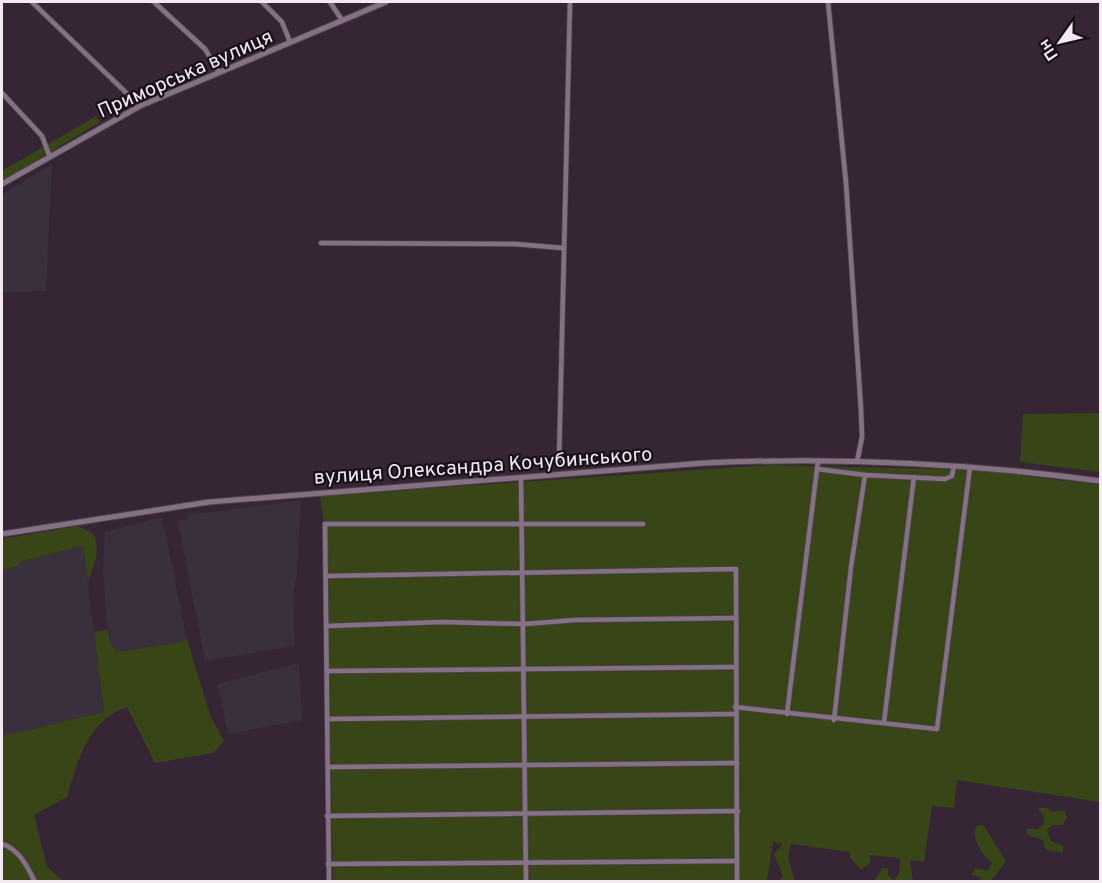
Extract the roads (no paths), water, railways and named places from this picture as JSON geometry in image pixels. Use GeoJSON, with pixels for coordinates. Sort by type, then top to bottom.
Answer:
{"type":"FeatureCollection","features":[{"type":"Feature","properties":{"kind":"street"},"geometry":{"type":"LineString","coordinates":[[32,2],[140,106]]}},
{"type":"Feature","properties":{"kind":"street"},"geometry":{"type":"LineString","coordinates":[[154,2],[205,49],[219,72]]}},
{"type":"Feature","properties":{"kind":"street"},"geometry":{"type":"LineString","coordinates":[[262,2],[282,22],[290,42]]}},
{"type":"Feature","properties":{"kind":"street"},"geometry":{"type":"LineString","coordinates":[[330,2],[342,20]]}},
{"type":"Feature","properties":{"kind":"street","name":"Приморська вулиця"},"geometry":{"type":"LineString","coordinates":[[2,184],[49,155],[140,106],[386,2]]}},
{"type":"Feature","properties":{"kind":"street"},"geometry":{"type":"LineString","coordinates":[[559,461],[570,2]]}},
{"type":"Feature","properties":{"kind":"street"},"geometry":{"type":"LineString","coordinates":[[828,2],[846,183],[861,410],[862,437],[857,462]]}},
{"type":"Feature","properties":{"kind":"street"},"geometry":{"type":"LineString","coordinates":[[2,93],[42,136],[49,155]]}},
{"type":"Feature","properties":{"kind":"street"},"geometry":{"type":"LineString","coordinates":[[321,243],[496,243],[563,248]]}},
{"type":"Feature","properties":{"kind":"street"},"geometry":{"type":"LineString","coordinates":[[787,714],[818,461]]}},
{"type":"Feature","properties":{"kind":"street","name":"вулиця Олександра Кочубинського"},"geometry":{"type":"LineString","coordinates":[[2,534],[209,502],[704,463],[818,461],[954,466],[1101,481]]}},
{"type":"Feature","properties":{"kind":"street"},"geometry":{"type":"LineString","coordinates":[[817,469],[945,479],[952,476],[954,466]]}},
{"type":"Feature","properties":{"kind":"street"},"geometry":{"type":"LineString","coordinates":[[735,707],[834,720],[884,722],[937,729],[970,467]]}},
{"type":"Feature","properties":{"kind":"street"},"geometry":{"type":"LineString","coordinates":[[834,720],[865,474]]}},
{"type":"Feature","properties":{"kind":"street"},"geometry":{"type":"LineString","coordinates":[[884,722],[914,477]]}},
{"type":"Feature","properties":{"kind":"street"},"geometry":{"type":"LineString","coordinates":[[521,478],[524,572],[526,882]]}},
{"type":"Feature","properties":{"kind":"street"},"geometry":{"type":"LineString","coordinates":[[329,882],[325,524],[643,524]]}},
{"type":"Feature","properties":{"kind":"street"},"geometry":{"type":"LineString","coordinates":[[326,576],[736,569],[737,882]]}},
{"type":"Feature","properties":{"kind":"street"},"geometry":{"type":"LineString","coordinates":[[326,626],[442,622],[524,624],[587,619],[736,618]]}},
{"type":"Feature","properties":{"kind":"street"},"geometry":{"type":"LineString","coordinates":[[327,671],[735,667]]}},
{"type":"Feature","properties":{"kind":"street"},"geometry":{"type":"LineString","coordinates":[[327,718],[525,718],[736,714]]}},
{"type":"Feature","properties":{"kind":"street"},"geometry":{"type":"LineString","coordinates":[[328,767],[737,763]]}},
{"type":"Feature","properties":{"kind":"street"},"geometry":{"type":"LineString","coordinates":[[327,816],[738,811]]}},
{"type":"Feature","properties":{"kind":"street"},"geometry":{"type":"LineString","coordinates":[[2,844],[12,847],[21,857],[35,882]]}},
{"type":"Feature","properties":{"kind":"street"},"geometry":{"type":"LineString","coordinates":[[328,864],[737,861]]}}]}
